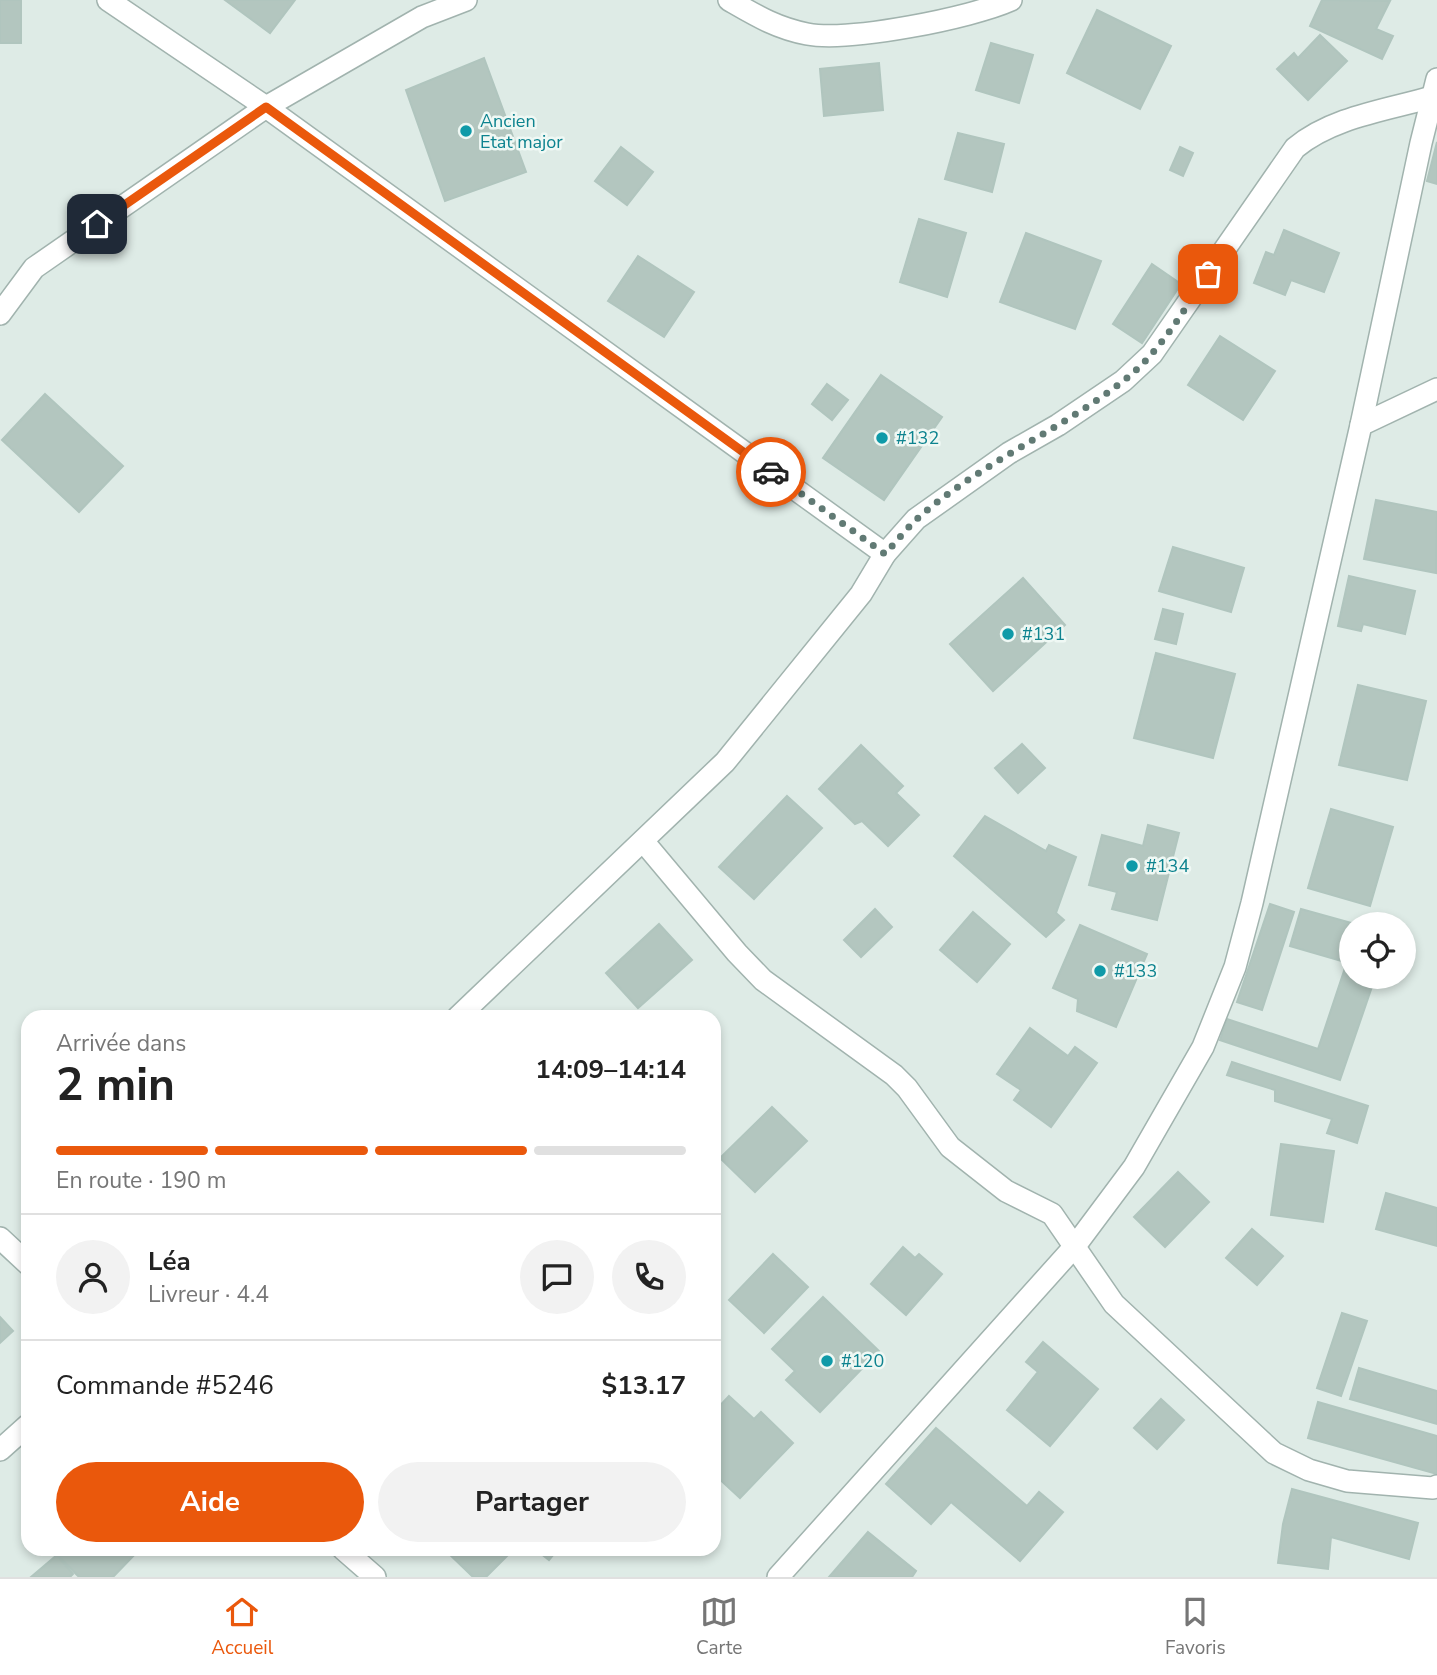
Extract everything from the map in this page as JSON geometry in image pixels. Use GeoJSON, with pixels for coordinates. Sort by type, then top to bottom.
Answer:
{"type":"FeatureCollection","features":[{"type":"Feature","properties":{"kind":"street"},"geometry":{"type":"LineString","coordinates":[[108,0],[266,107],[885,554]]}},
{"type":"Feature","properties":{"kind":"street"},"geometry":{"type":"LineString","coordinates":[[0,314],[34,268],[266,107],[422,17],[466,0]]}},
{"type":"Feature","properties":{"kind":"street"},"geometry":{"type":"LineString","coordinates":[[729,0],[772,25],[810,34],[845,35],[899,28],[996,7],[1012,0]]}},
{"type":"Feature","properties":{"kind":"street"},"geometry":{"type":"LineString","coordinates":[[778,1577],[1075,1246],[1134,1167],[1196,1059],[1235,967],[1255,890],[1435,88]]}},
{"type":"Feature","properties":{"kind":"street"},"geometry":{"type":"LineString","coordinates":[[465,1010],[725,762],[861,594],[885,554],[916,519],[1009,453],[1058,425],[1123,381],[1153,354],[1295,148],[1311,135],[1435,88]]}},
{"type":"Feature","properties":{"kind":"street"},"geometry":{"type":"LineString","coordinates":[[1361,425],[1437,389]]}},
{"type":"Feature","properties":{"kind":"street"},"geometry":{"type":"LineString","coordinates":[[643,841],[763,980],[894,1074],[950,1147],[1006,1191],[1052,1214],[1114,1304],[1274,1453],[1309,1470],[1347,1481],[1433,1488],[1437,1486]]}},
{"type":"Feature","properties":{"kind":"street"},"geometry":{"type":"LineString","coordinates":[[0,1238],[21,1258]]}},
{"type":"Feature","properties":{"kind":"street"},"geometry":{"type":"LineString","coordinates":[[0,1450],[21,1430]]}},
{"type":"Feature","properties":{"kind":"street"},"geometry":{"type":"LineString","coordinates":[[351,1556],[375,1577]]}},
{"type":"Feature","properties":{"kind":"building"},"geometry":{"type":"Polygon","coordinates":[[[0,0],[21,0],[21,43],[0,43],[0,0]]]}},
{"type":"Feature","properties":{"kind":"building"},"geometry":{"type":"Polygon","coordinates":[[[225,0],[295,0],[270,33],[225,0]]]}},
{"type":"Feature","properties":{"kind":"building"},"geometry":{"type":"Polygon","coordinates":[[[1322,0],[1390,1],[1376,29],[1393,36],[1382,59],[1310,26],[1322,0]]]}},
{"type":"Feature","properties":{"kind":"building"},"geometry":{"type":"Polygon","coordinates":[[[1097,10],[1171,46],[1140,109],[1067,73],[1097,10]]]}},
{"type":"Feature","properties":{"kind":"building"},"geometry":{"type":"Polygon","coordinates":[[[1320,35],[1347,61],[1308,100],[1277,69],[1294,53],[1298,58],[1320,35]]]}},
{"type":"Feature","properties":{"kind":"building"},"geometry":{"type":"Polygon","coordinates":[[[991,43],[1033,55],[1019,103],[976,90],[991,43]]]}},
{"type":"Feature","properties":{"kind":"building","name":"Ancien Etat major"},"geometry":{"type":"Polygon","coordinates":[[[484,58],[526,172],[445,201],[406,90],[484,58]]]}},
{"type":"Feature","properties":{"kind":"building"},"geometry":{"type":"Polygon","coordinates":[[[879,63],[883,110],[824,116],[820,69],[879,63]]]}},
{"type":"Feature","properties":{"kind":"building"},"geometry":{"type":"Polygon","coordinates":[[[958,133],[1004,144],[992,192],[945,179],[958,133]]]}},
{"type":"Feature","properties":{"kind":"building"},"geometry":{"type":"Polygon","coordinates":[[[1437,142],[1437,184],[1427,181],[1437,142]]]}},
{"type":"Feature","properties":{"kind":"building"},"geometry":{"type":"Polygon","coordinates":[[[621,147],[653,172],[627,205],[595,181],[621,147]]]}},
{"type":"Feature","properties":{"kind":"building"},"geometry":{"type":"Polygon","coordinates":[[[1180,147],[1193,153],[1183,176],[1170,170],[1180,147]]]}},
{"type":"Feature","properties":{"kind":"building"},"geometry":{"type":"Polygon","coordinates":[[[919,219],[966,233],[947,297],[900,282],[919,219]]]}},
{"type":"Feature","properties":{"kind":"building"},"geometry":{"type":"Polygon","coordinates":[[[1284,230],[1339,253],[1324,292],[1291,280],[1285,295],[1254,283],[1266,252],[1274,255],[1284,230]]]}},
{"type":"Feature","properties":{"kind":"building"},"geometry":{"type":"Polygon","coordinates":[[[1026,233],[1101,261],[1075,329],[1000,302],[1026,233]]]}},
{"type":"Feature","properties":{"kind":"building"},"geometry":{"type":"Polygon","coordinates":[[[638,256],[694,292],[664,337],[608,301],[638,256]]]}},
{"type":"Feature","properties":{"kind":"building"},"geometry":{"type":"Polygon","coordinates":[[[1152,264],[1181,284],[1142,343],[1113,324],[1152,264]]]}},
{"type":"Feature","properties":{"kind":"building"},"geometry":{"type":"Polygon","coordinates":[[[1220,336],[1275,371],[1243,420],[1188,385],[1220,336]]]}},
{"type":"Feature","properties":{"kind":"building","name":"#132"},"geometry":{"type":"Polygon","coordinates":[[[881,375],[942,417],[884,500],[823,458],[881,375]]]}},
{"type":"Feature","properties":{"kind":"building"},"geometry":{"type":"Polygon","coordinates":[[[827,384],[848,400],[832,420],[812,404],[827,384]]]}},
{"type":"Feature","properties":{"kind":"building"},"geometry":{"type":"Polygon","coordinates":[[[45,394],[123,466],[79,512],[2,440],[45,394]]]}},
{"type":"Feature","properties":{"kind":"building"},"geometry":{"type":"Polygon","coordinates":[[[1376,500],[1437,512],[1436,573],[1364,559],[1376,500]]]}},
{"type":"Feature","properties":{"kind":"building"},"geometry":{"type":"Polygon","coordinates":[[[1173,547],[1244,568],[1231,612],[1159,591],[1173,547]]]}},
{"type":"Feature","properties":{"kind":"building"},"geometry":{"type":"Polygon","coordinates":[[[1349,576],[1415,591],[1405,634],[1363,624],[1361,631],[1338,626],[1349,576]]]}},
{"type":"Feature","properties":{"kind":"building","name":"#131"},"geometry":{"type":"Polygon","coordinates":[[[1023,578],[1065,625],[993,691],[950,644],[1023,578]]]}},
{"type":"Feature","properties":{"kind":"building"},"geometry":{"type":"Polygon","coordinates":[[[1163,609],[1183,614],[1176,644],[1155,639],[1163,609]]]}},
{"type":"Feature","properties":{"kind":"building"},"geometry":{"type":"Polygon","coordinates":[[[1156,653],[1235,674],[1213,758],[1134,738],[1156,653]]]}},
{"type":"Feature","properties":{"kind":"building"},"geometry":{"type":"Polygon","coordinates":[[[1358,685],[1426,701],[1407,780],[1339,765],[1358,685]]]}},
{"type":"Feature","properties":{"kind":"building"},"geometry":{"type":"Polygon","coordinates":[[[1022,744],[1045,768],[1018,793],[995,768],[1022,744]]]}},
{"type":"Feature","properties":{"kind":"building"},"geometry":{"type":"Polygon","coordinates":[[[861,745],[903,786],[896,793],[919,815],[888,846],[862,821],[855,824],[819,789],[861,745]]]}},
{"type":"Feature","properties":{"kind":"building"},"geometry":{"type":"Polygon","coordinates":[[[787,796],[822,828],[754,899],[719,867],[787,796]]]}},
{"type":"Feature","properties":{"kind":"building"},"geometry":{"type":"Polygon","coordinates":[[[1331,809],[1393,827],[1370,906],[1308,888],[1331,809]]]}},
{"type":"Feature","properties":{"kind":"building"},"geometry":{"type":"Polygon","coordinates":[[[985,816],[1046,851],[1049,845],[1076,857],[1056,913],[1064,920],[1046,937],[954,856],[985,816]]]}},
{"type":"Feature","properties":{"kind":"building","name":"#134"},"geometry":{"type":"Polygon","coordinates":[[[1148,825],[1179,833],[1157,920],[1112,909],[1117,892],[1089,885],[1102,835],[1143,846],[1148,825]]]}},
{"type":"Feature","properties":{"kind":"building"},"geometry":{"type":"Polygon","coordinates":[[[1270,904],[1294,912],[1262,1010],[1237,1002],[1270,904]]]}},
{"type":"Feature","properties":{"kind":"building"},"geometry":{"type":"Polygon","coordinates":[[[875,909],[892,927],[861,957],[844,940],[875,909]]]}},
{"type":"Feature","properties":{"kind":"building"},"geometry":{"type":"Polygon","coordinates":[[[1301,909],[1339,920],[1339,960],[1290,946],[1301,909]]]}},
{"type":"Feature","properties":{"kind":"building"},"geometry":{"type":"Polygon","coordinates":[[[973,912],[1010,944],[977,982],[940,950],[973,912]]]}},
{"type":"Feature","properties":{"kind":"building"},"geometry":{"type":"Polygon","coordinates":[[[659,924],[692,960],[638,1008],[606,973],[659,924]]]}},
{"type":"Feature","properties":{"kind":"building","name":"#133"},"geometry":{"type":"Polygon","coordinates":[[[1080,925],[1147,954],[1116,1027],[1077,1011],[1078,999],[1053,988],[1080,925]]]}},
{"type":"Feature","properties":{"kind":"building"},"geometry":{"type":"Polygon","coordinates":[[[1339,986],[1339,989],[1371,989],[1340,1080],[1220,1040],[1227,1019],[1318,1049],[1339,986]]]}},
{"type":"Feature","properties":{"kind":"building"},"geometry":{"type":"Polygon","coordinates":[[[1030,1028],[1068,1056],[1075,1047],[1097,1063],[1051,1127],[1014,1100],[1021,1090],[997,1074],[1030,1028]]]}},
{"type":"Feature","properties":{"kind":"building"},"geometry":{"type":"Polygon","coordinates":[[[1232,1062],[1368,1106],[1357,1143],[1327,1133],[1332,1119],[1275,1101],[1275,1090],[1227,1075],[1232,1062]]]}},
{"type":"Feature","properties":{"kind":"building"},"geometry":{"type":"Polygon","coordinates":[[[772,1107],[807,1141],[755,1192],[721,1157],[772,1107]]]}},
{"type":"Feature","properties":{"kind":"building"},"geometry":{"type":"Polygon","coordinates":[[[1281,1144],[1334,1151],[1323,1222],[1271,1215],[1281,1144]]]}},
{"type":"Feature","properties":{"kind":"building"},"geometry":{"type":"Polygon","coordinates":[[[1178,1172],[1209,1202],[1165,1247],[1134,1217],[1178,1172]]]}},
{"type":"Feature","properties":{"kind":"building"},"geometry":{"type":"Polygon","coordinates":[[[1386,1193],[1437,1208],[1437,1246],[1376,1229],[1386,1193]]]}},
{"type":"Feature","properties":{"kind":"building"},"geometry":{"type":"Polygon","coordinates":[[[1252,1229],[1283,1256],[1257,1285],[1226,1258],[1252,1229]]]}},
{"type":"Feature","properties":{"kind":"building"},"geometry":{"type":"Polygon","coordinates":[[[903,1247],[915,1258],[919,1254],[942,1274],[906,1315],[871,1284],[903,1247]]]}},
{"type":"Feature","properties":{"kind":"building"},"geometry":{"type":"Polygon","coordinates":[[[773,1254],[808,1287],[764,1333],[729,1300],[773,1254]]]}},
{"type":"Feature","properties":{"kind":"building","name":"#120"},"geometry":{"type":"Polygon","coordinates":[[[823,1297],[879,1351],[820,1412],[786,1380],[795,1371],[772,1349],[823,1297]]]}},
{"type":"Feature","properties":{"kind":"building"},"geometry":{"type":"Polygon","coordinates":[[[1342,1313],[1367,1321],[1341,1396],[1317,1388],[1342,1313]]]}},
{"type":"Feature","properties":{"kind":"building"},"geometry":{"type":"Polygon","coordinates":[[[0,1317],[13,1331],[0,1343],[0,1317]]]}},
{"type":"Feature","properties":{"kind":"building"},"geometry":{"type":"Polygon","coordinates":[[[1043,1342],[1098,1389],[1050,1446],[1007,1410],[1038,1372],[1026,1362],[1043,1342]]]}},
{"type":"Feature","properties":{"kind":"building"},"geometry":{"type":"Polygon","coordinates":[[[1359,1368],[1437,1391],[1437,1424],[1350,1399],[1359,1368]]]}},
{"type":"Feature","properties":{"kind":"building"},"geometry":{"type":"Polygon","coordinates":[[[729,1396],[754,1419],[761,1412],[793,1443],[740,1498],[721,1480],[721,1405],[729,1396]]]}},
{"type":"Feature","properties":{"kind":"building"},"geometry":{"type":"Polygon","coordinates":[[[1161,1399],[1184,1420],[1157,1449],[1134,1428],[1161,1399]]]}},
{"type":"Feature","properties":{"kind":"building"},"geometry":{"type":"Polygon","coordinates":[[[1318,1402],[1437,1436],[1437,1474],[1308,1438],[1318,1402]]]}},
{"type":"Feature","properties":{"kind":"building"},"geometry":{"type":"Polygon","coordinates":[[[936,1428],[1027,1506],[1039,1492],[1063,1512],[1020,1561],[951,1502],[931,1524],[886,1484],[936,1428]]]}},
{"type":"Feature","properties":{"kind":"building"},"geometry":{"type":"Polygon","coordinates":[[[1292,1489],[1418,1523],[1409,1559],[1331,1537],[1328,1569],[1278,1563],[1283,1524],[1292,1489]]]}},
{"type":"Feature","properties":{"kind":"building"},"geometry":{"type":"Polygon","coordinates":[[[868,1532],[916,1571],[912,1577],[829,1577],[868,1532]]]}},
{"type":"Feature","properties":{"kind":"building"},"geometry":{"type":"Polygon","coordinates":[[[56,1556],[73,1574],[70,1577],[31,1577],[56,1556]]]}},
{"type":"Feature","properties":{"kind":"building"},"geometry":{"type":"Polygon","coordinates":[[[58,1556],[133,1556],[113,1577],[79,1577],[58,1556]]]}},
{"type":"Feature","properties":{"kind":"building"},"geometry":{"type":"Polygon","coordinates":[[[451,1556],[507,1556],[486,1577],[473,1577],[451,1556]]]}},
{"type":"Feature","properties":{"kind":"way so far"},"geometry":{"type":"LineString","coordinates":[[771,472],[885,554],[916,519],[943,498],[1123,381],[1153,354],[1208,274]]}},
{"type":"Feature","properties":{"kind":"place","name":"Ancien Etat major"},"geometry":{"type":"Point","coordinates":[466,131]}},
{"type":"Feature","properties":{"kind":"place","name":"#132"},"geometry":{"type":"Point","coordinates":[882,438]}},
{"type":"Feature","properties":{"kind":"place","name":"#131"},"geometry":{"type":"Point","coordinates":[1008,634]}},
{"type":"Feature","properties":{"kind":"place","name":"#134"},"geometry":{"type":"Point","coordinates":[1132,866]}},
{"type":"Feature","properties":{"kind":"place","name":"#133"},"geometry":{"type":"Point","coordinates":[1100,971]}},
{"type":"Feature","properties":{"kind":"place","name":"#120"},"geometry":{"type":"Point","coordinates":[827,1361]}},
{"type":"Feature","properties":{"kind":"route"},"geometry":{"type":"LineString","coordinates":[[97,224],[266,107],[771,472]]}}]}
